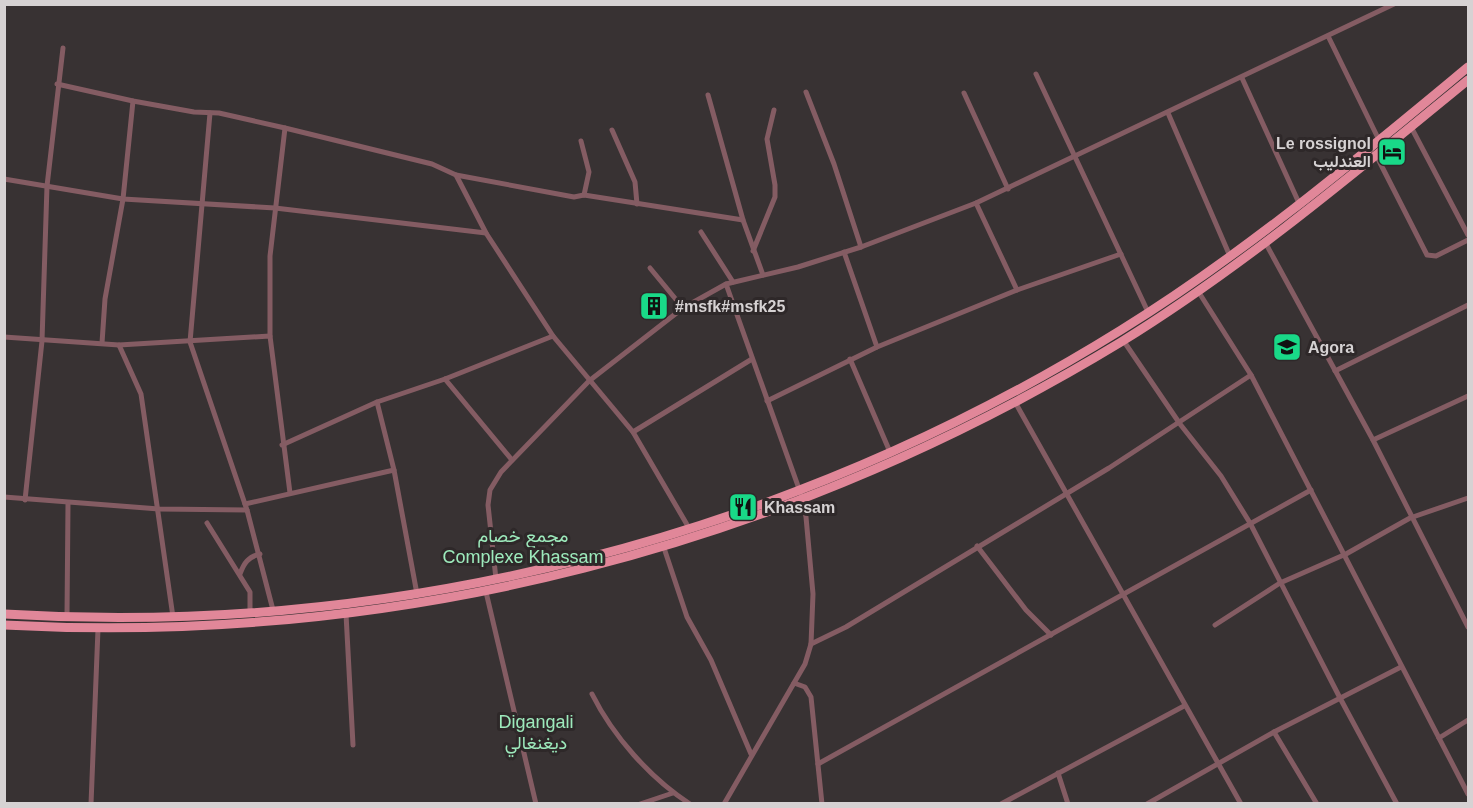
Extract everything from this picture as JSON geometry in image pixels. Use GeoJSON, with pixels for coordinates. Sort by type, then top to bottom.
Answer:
{"type":"FeatureCollection","features":[{"type":"Feature","properties":{"kind":"highway"},"geometry":{"type":"LineString","coordinates":[[4,625],[98,629],[228,626],[345,614],[486,592],[664,548],[894,461],[1015,402],[1123,340],[1197,291],[1265,242],[1379,148],[1468,67]]}},
{"type":"Feature","properties":{"kind":"highway"},"geometry":{"type":"LineString","coordinates":[[1408,123],[1468,80]]}},
{"type":"Feature","properties":{"kind":"highway"},"geometry":{"type":"LineString","coordinates":[[4,614],[68,618],[172,617],[273,612],[362,603],[581,561],[801,496],[1000,399],[1148,312],[1379,148]]}},
{"type":"Feature","properties":{"kind":"street"},"geometry":{"type":"LineString","coordinates":[[496,579],[488,505],[490,490],[512,460],[588,381],[683,308],[726,284],[798,267],[861,247],[976,203],[1077,157],[1394,4]]}},
{"type":"Feature","properties":{"kind":"street"},"geometry":{"type":"LineString","coordinates":[[1328,36],[1427,255],[1436,256],[1468,240]]}},
{"type":"Feature","properties":{"kind":"street"},"geometry":{"type":"LineString","coordinates":[[25,500],[42,341],[46,186],[63,48]]}},
{"type":"Feature","properties":{"kind":"street"},"geometry":{"type":"LineString","coordinates":[[1036,74],[1148,312]]}},
{"type":"Feature","properties":{"kind":"street"},"geometry":{"type":"LineString","coordinates":[[1242,78],[1299,203]]}},
{"type":"Feature","properties":{"kind":"street"},"geometry":{"type":"LineString","coordinates":[[57,84],[133,101],[285,128],[432,164],[456,176],[574,197],[584,195],[743,220]]}},
{"type":"Feature","properties":{"kind":"street"},"geometry":{"type":"LineString","coordinates":[[806,92],[834,164],[861,247]]}},
{"type":"Feature","properties":{"kind":"street"},"geometry":{"type":"LineString","coordinates":[[964,93],[1008,189]]}},
{"type":"Feature","properties":{"kind":"street"},"geometry":{"type":"LineString","coordinates":[[708,95],[743,220],[764,275]]}},
{"type":"Feature","properties":{"kind":"street"},"geometry":{"type":"LineString","coordinates":[[102,343],[105,299],[123,199],[133,101]]}},
{"type":"Feature","properties":{"kind":"street"},"geometry":{"type":"LineString","coordinates":[[753,250],[775,198],[767,139],[774,110]]}},
{"type":"Feature","properties":{"kind":"street"},"geometry":{"type":"LineString","coordinates":[[210,113],[190,342],[246,507],[260,554],[273,612]]}},
{"type":"Feature","properties":{"kind":"street"},"geometry":{"type":"LineString","coordinates":[[1168,113],[1229,254]]}},
{"type":"Feature","properties":{"kind":"street"},"geometry":{"type":"LineString","coordinates":[[1408,123],[1468,235]]}},
{"type":"Feature","properties":{"kind":"street"},"geometry":{"type":"LineString","coordinates":[[285,128],[270,256],[270,336],[282,445],[290,493]]}},
{"type":"Feature","properties":{"kind":"street"},"geometry":{"type":"LineString","coordinates":[[612,130],[635,182],[637,204]]}},
{"type":"Feature","properties":{"kind":"street"},"geometry":{"type":"LineString","coordinates":[[581,141],[589,172],[584,195]]}},
{"type":"Feature","properties":{"kind":"street"},"geometry":{"type":"LineString","coordinates":[[456,176],[486,233],[553,336],[588,381],[633,432],[689,530]]}},
{"type":"Feature","properties":{"kind":"street"},"geometry":{"type":"LineString","coordinates":[[4,179],[123,199],[275,208],[486,233]]}},
{"type":"Feature","properties":{"kind":"street"},"geometry":{"type":"LineString","coordinates":[[976,203],[1017,290]]}},
{"type":"Feature","properties":{"kind":"street"},"geometry":{"type":"LineString","coordinates":[[701,232],[733,282]]}},
{"type":"Feature","properties":{"kind":"street"},"geometry":{"type":"LineString","coordinates":[[1265,242],[1373,440],[1410,518],[1468,627]]}},
{"type":"Feature","properties":{"kind":"street"},"geometry":{"type":"LineString","coordinates":[[843,252],[877,347]]}},
{"type":"Feature","properties":{"kind":"street"},"geometry":{"type":"LineString","coordinates":[[767,401],[877,347],[1017,290],[1121,254]]}},
{"type":"Feature","properties":{"kind":"street"},"geometry":{"type":"LineString","coordinates":[[650,268],[683,308]]}},
{"type":"Feature","properties":{"kind":"street"},"geometry":{"type":"LineString","coordinates":[[724,804],[794,683],[811,644],[813,594],[801,496],[726,284]]}},
{"type":"Feature","properties":{"kind":"street"},"geometry":{"type":"LineString","coordinates":[[1197,291],[1251,375],[1346,554],[1401,667],[1468,794]]}},
{"type":"Feature","properties":{"kind":"street"},"geometry":{"type":"LineString","coordinates":[[1335,371],[1468,305]]}},
{"type":"Feature","properties":{"kind":"street"},"geometry":{"type":"LineString","coordinates":[[4,337],[119,345],[270,336]]}},
{"type":"Feature","properties":{"kind":"street"},"geometry":{"type":"LineString","coordinates":[[282,445],[377,402],[445,379],[553,336]]}},
{"type":"Feature","properties":{"kind":"street"},"geometry":{"type":"LineString","coordinates":[[1123,340],[1180,424],[1221,476],[1250,522],[1280,584],[1397,804]]}},
{"type":"Feature","properties":{"kind":"street"},"geometry":{"type":"LineString","coordinates":[[119,345],[141,394],[159,509],[172,617]]}},
{"type":"Feature","properties":{"kind":"street"},"geometry":{"type":"LineString","coordinates":[[633,432],[752,359]]}},
{"type":"Feature","properties":{"kind":"street"},"geometry":{"type":"LineString","coordinates":[[850,360],[890,453]]}},
{"type":"Feature","properties":{"kind":"street"},"geometry":{"type":"LineString","coordinates":[[811,644],[846,627],[1066,494],[1180,424],[1251,375]]}},
{"type":"Feature","properties":{"kind":"street"},"geometry":{"type":"LineString","coordinates":[[445,379],[512,460]]}},
{"type":"Feature","properties":{"kind":"street"},"geometry":{"type":"LineString","coordinates":[[1373,440],[1468,396]]}},
{"type":"Feature","properties":{"kind":"street"},"geometry":{"type":"LineString","coordinates":[[377,402],[394,470],[417,594]]}},
{"type":"Feature","properties":{"kind":"street"},"geometry":{"type":"LineString","coordinates":[[1015,402],[1241,804]]}},
{"type":"Feature","properties":{"kind":"street"},"geometry":{"type":"LineString","coordinates":[[4,497],[68,504],[159,509],[246,507],[290,493],[394,470]]}},
{"type":"Feature","properties":{"kind":"street"},"geometry":{"type":"LineString","coordinates":[[818,765],[1311,490]]}},
{"type":"Feature","properties":{"kind":"street"},"geometry":{"type":"LineString","coordinates":[[1215,625],[1280,584],[1346,554],[1410,518],[1468,498]]}},
{"type":"Feature","properties":{"kind":"street"},"geometry":{"type":"LineString","coordinates":[[68,504],[68,618]]}},
{"type":"Feature","properties":{"kind":"street"},"geometry":{"type":"LineString","coordinates":[[207,523],[250,592],[250,613]]}},
{"type":"Feature","properties":{"kind":"street"},"geometry":{"type":"LineString","coordinates":[[977,546],[1026,610],[1051,636]]}},
{"type":"Feature","properties":{"kind":"street"},"geometry":{"type":"LineString","coordinates":[[664,548],[687,617],[711,660],[751,754]]}},
{"type":"Feature","properties":{"kind":"street"},"geometry":{"type":"LineString","coordinates":[[240,574],[244,564],[251,556],[260,554]]}},
{"type":"Feature","properties":{"kind":"street"},"geometry":{"type":"LineString","coordinates":[[486,592],[536,804]]}},
{"type":"Feature","properties":{"kind":"street"},"geometry":{"type":"LineString","coordinates":[[345,614],[353,745]]}},
{"type":"Feature","properties":{"kind":"street"},"geometry":{"type":"LineString","coordinates":[[91,804],[98,629]]}},
{"type":"Feature","properties":{"kind":"street"},"geometry":{"type":"LineString","coordinates":[[1147,804],[1157,801],[1274,732],[1401,667]]}},
{"type":"Feature","properties":{"kind":"street"},"geometry":{"type":"LineString","coordinates":[[794,683],[805,687],[811,697],[822,804]]}},
{"type":"Feature","properties":{"kind":"street"},"geometry":{"type":"LineString","coordinates":[[592,694],[617,735],[673,793],[690,804]]}},
{"type":"Feature","properties":{"kind":"street"},"geometry":{"type":"LineString","coordinates":[[1001,804],[1184,706]]}},
{"type":"Feature","properties":{"kind":"street"},"geometry":{"type":"LineString","coordinates":[[1439,738],[1468,720]]}},
{"type":"Feature","properties":{"kind":"street"},"geometry":{"type":"LineString","coordinates":[[1274,732],[1317,804]]}},
{"type":"Feature","properties":{"kind":"street"},"geometry":{"type":"LineString","coordinates":[[1058,773],[1068,804]]}},
{"type":"Feature","properties":{"kind":"street"},"geometry":{"type":"LineString","coordinates":[[640,804],[673,793]]}},
{"type":"Feature","properties":{"kind":"place","name":"Le rossignol العندليب"},"geometry":{"type":"Point","coordinates":[1392,152]}},
{"type":"Feature","properties":{"kind":"place","name":"#msfk#msfk25"},"geometry":{"type":"Point","coordinates":[654,306]}},
{"type":"Feature","properties":{"kind":"place","name":"Agora"},"geometry":{"type":"Point","coordinates":[1287,347]}},
{"type":"Feature","properties":{"kind":"place","name":"Khassam"},"geometry":{"type":"Point","coordinates":[743,507]}},
{"type":"Feature","properties":{"kind":"district","name":"مجمع خصام Complexe Khassam"},"geometry":{"type":"Point","coordinates":[523,546]}},
{"type":"Feature","properties":{"kind":"district","name":"Digangali ديغنغالي"},"geometry":{"type":"Point","coordinates":[536,732]}}]}
